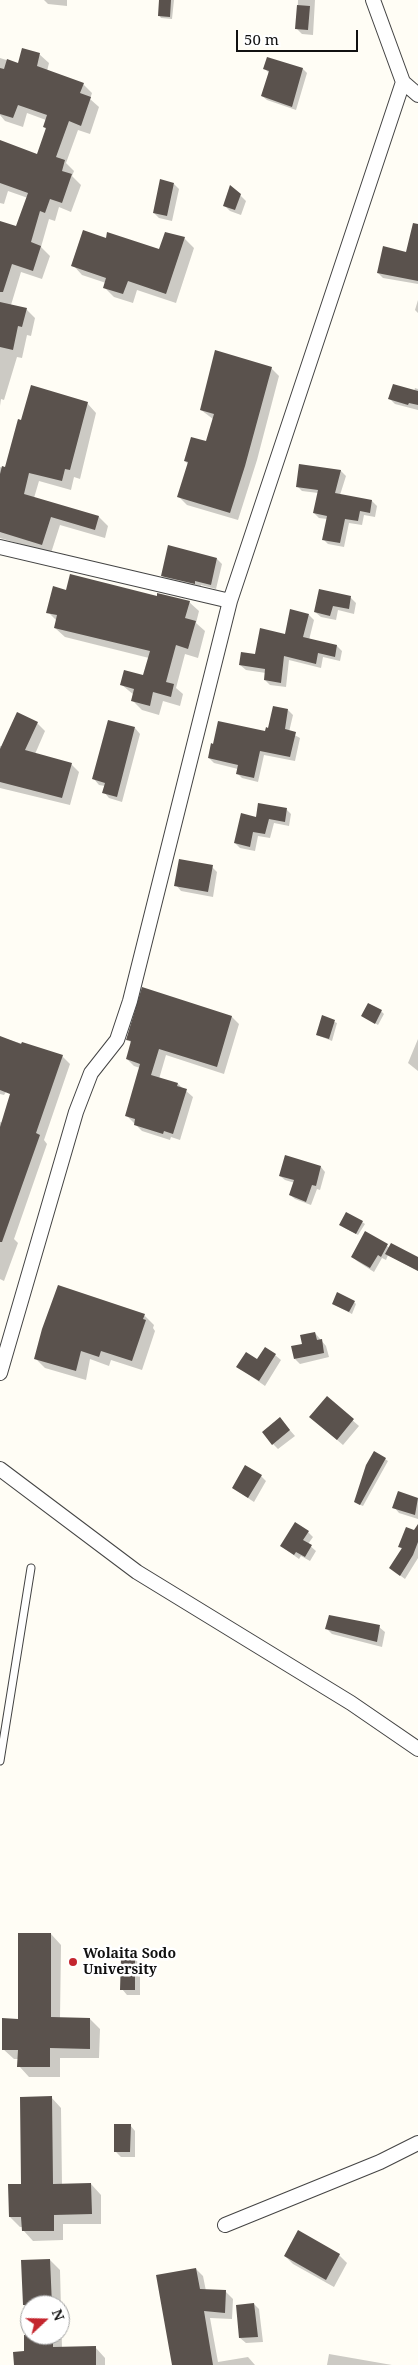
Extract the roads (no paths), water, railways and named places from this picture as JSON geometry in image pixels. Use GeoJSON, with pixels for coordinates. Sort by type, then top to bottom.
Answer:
{"type":"FeatureCollection","features":[{"type":"Feature","properties":{"kind":"street"},"geometry":{"type":"LineString","coordinates":[[373,0],[403,82],[418,95]]}},
{"type":"Feature","properties":{"kind":"street"},"geometry":{"type":"LineString","coordinates":[[0,1373],[76,1112],[91,1073],[117,1040],[130,1001],[230,600],[403,82]]}},
{"type":"Feature","properties":{"kind":"street"},"geometry":{"type":"LineString","coordinates":[[0,547],[230,600]]}},
{"type":"Feature","properties":{"kind":"street"},"geometry":{"type":"LineString","coordinates":[[0,1470],[137,1572],[350,1703],[418,1749]]}},
{"type":"Feature","properties":{"kind":"street"},"geometry":{"type":"LineString","coordinates":[[225,2225],[380,2162],[418,2143]]}},
{"type":"Feature","properties":{"kind":"lane"},"geometry":{"type":"LineString","coordinates":[[0,1761],[31,1568]]}},
{"type":"Feature","properties":{"kind":"place","name":"Wolaita Sodo University"},"geometry":{"type":"Point","coordinates":[73,1962]}}]}
